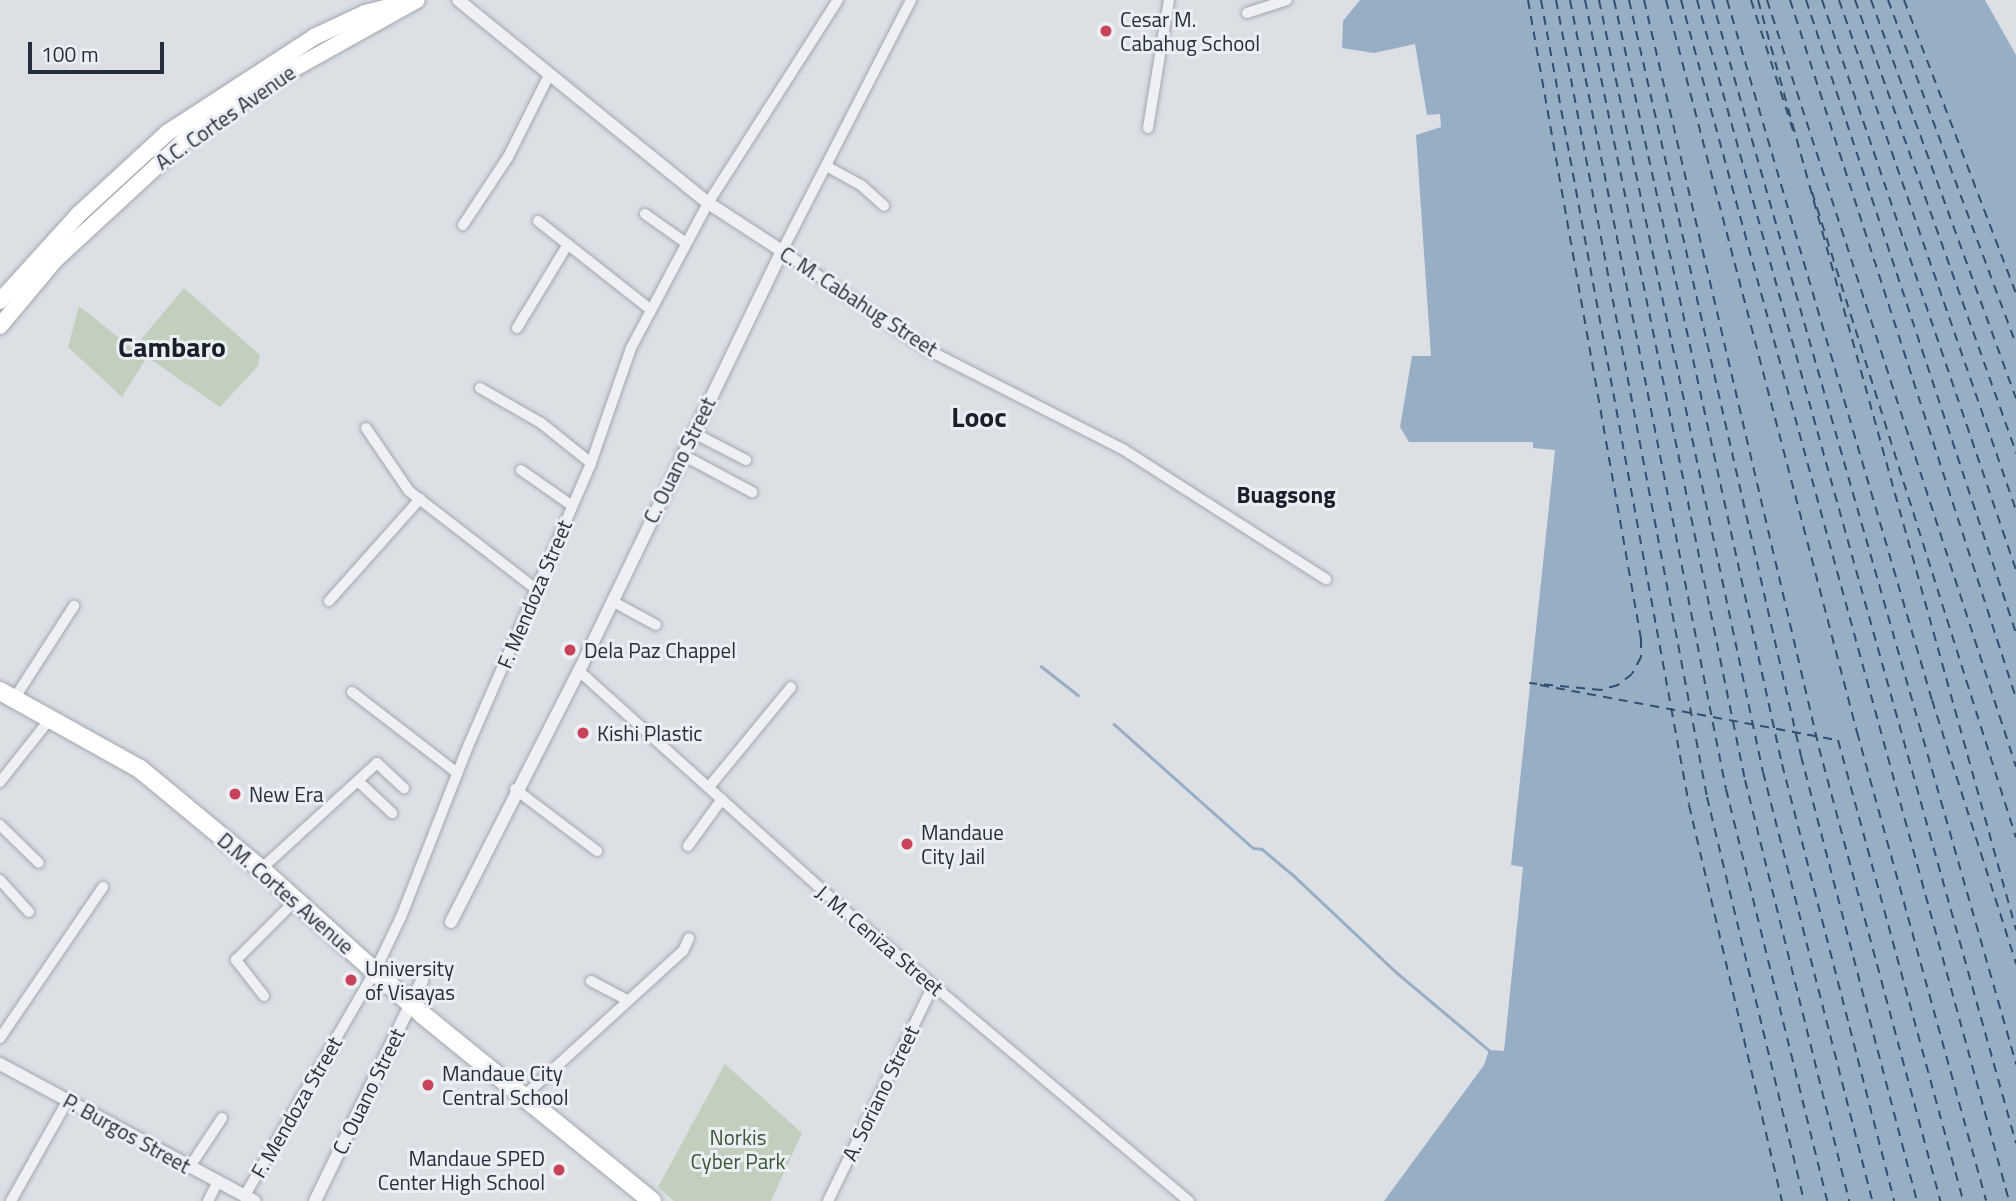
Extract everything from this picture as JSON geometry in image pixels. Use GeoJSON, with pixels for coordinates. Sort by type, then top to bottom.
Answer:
{"type":"FeatureCollection","features":[{"type":"Feature","properties":{"kind":"highway","name":"D.M. Cortes Avenue"},"geometry":{"type":"LineString","coordinates":[[7,695],[140,769],[261,869],[411,1003],[652,1201]]}},
{"type":"Feature","properties":{"kind":"main road","name":"A.C. Cortes Avenue"},"geometry":{"type":"LineString","coordinates":[[0,300],[79,214],[193,115],[314,37],[365,13],[416,0]]}},
{"type":"Feature","properties":{"kind":"main road","name":"A.C. Cortes Avenue"},"geometry":{"type":"LineString","coordinates":[[0,326],[55,260],[184,141],[275,79],[416,0]]}},
{"type":"Feature","properties":{"kind":"street","name":"C. M. Cabahug Street"},"geometry":{"type":"LineString","coordinates":[[458,0],[548,77],[708,203],[926,349],[1124,450],[1326,579]]}},
{"type":"Feature","properties":{"kind":"street","name":"F. Mendoza Street"},"geometry":{"type":"LineString","coordinates":[[249,1199],[375,971],[591,463],[631,348],[708,203],[838,0]]}},
{"type":"Feature","properties":{"kind":"street","name":"C. Ouano Street"},"geometry":{"type":"LineString","coordinates":[[451,922],[515,789],[579,671],[681,454],[782,251],[828,167],[911,0]]}},
{"type":"Feature","properties":{"kind":"street"},"geometry":{"type":"LineString","coordinates":[[1148,128],[1169,0]]}},
{"type":"Feature","properties":{"kind":"street"},"geometry":{"type":"LineString","coordinates":[[1247,13],[1287,0]]}},
{"type":"Feature","properties":{"kind":"street"},"geometry":{"type":"LineString","coordinates":[[463,225],[508,157],[548,77]]}},
{"type":"Feature","properties":{"kind":"street"},"geometry":{"type":"LineString","coordinates":[[828,167],[860,185],[884,206]]}},
{"type":"Feature","properties":{"kind":"street"},"geometry":{"type":"LineString","coordinates":[[645,214],[685,243]]}},
{"type":"Feature","properties":{"kind":"street"},"geometry":{"type":"LineString","coordinates":[[538,221],[651,310]]}},
{"type":"Feature","properties":{"kind":"street"},"geometry":{"type":"LineString","coordinates":[[517,328],[568,244]]}},
{"type":"Feature","properties":{"kind":"street"},"geometry":{"type":"LineString","coordinates":[[480,388],[541,423],[591,463]]}},
{"type":"Feature","properties":{"kind":"street"},"geometry":{"type":"LineString","coordinates":[[366,428],[416,496],[537,590]]}},
{"type":"Feature","properties":{"kind":"street"},"geometry":{"type":"LineString","coordinates":[[692,432],[746,460]]}},
{"type":"Feature","properties":{"kind":"street"},"geometry":{"type":"LineString","coordinates":[[681,454],[752,492]]}},
{"type":"Feature","properties":{"kind":"street"},"geometry":{"type":"LineString","coordinates":[[521,470],[571,505]]}},
{"type":"Feature","properties":{"kind":"street"},"geometry":{"type":"LineString","coordinates":[[329,601],[416,496]]}},
{"type":"Feature","properties":{"kind":"street"},"geometry":{"type":"LineString","coordinates":[[612,601],[656,625]]}},
{"type":"Feature","properties":{"kind":"street"},"geometry":{"type":"LineString","coordinates":[[7,695],[74,606]]}},
{"type":"Feature","properties":{"kind":"street","name":"J. M. Ceniza Street"},"geometry":{"type":"LineString","coordinates":[[579,671],[933,986],[1189,1201]]}},
{"type":"Feature","properties":{"kind":"street"},"geometry":{"type":"LineString","coordinates":[[709,787],[792,687]]}},
{"type":"Feature","properties":{"kind":"street"},"geometry":{"type":"LineString","coordinates":[[352,692],[457,773]]}},
{"type":"Feature","properties":{"kind":"street"},"geometry":{"type":"LineString","coordinates":[[0,782],[50,719]]}},
{"type":"Feature","properties":{"kind":"street"},"geometry":{"type":"LineString","coordinates":[[261,869],[377,763],[404,788]]}},
{"type":"Feature","properties":{"kind":"street"},"geometry":{"type":"LineString","coordinates":[[358,781],[392,813]]}},
{"type":"Feature","properties":{"kind":"street"},"geometry":{"type":"LineString","coordinates":[[515,789],[597,851]]}},
{"type":"Feature","properties":{"kind":"street"},"geometry":{"type":"LineString","coordinates":[[688,846],[722,799]]}},
{"type":"Feature","properties":{"kind":"street"},"geometry":{"type":"LineString","coordinates":[[0,825],[39,863]]}},
{"type":"Feature","properties":{"kind":"street"},"geometry":{"type":"LineString","coordinates":[[0,880],[29,912]]}},
{"type":"Feature","properties":{"kind":"street"},"geometry":{"type":"LineString","coordinates":[[0,1038],[103,887]]}},
{"type":"Feature","properties":{"kind":"street"},"geometry":{"type":"LineString","coordinates":[[264,996],[236,960],[295,901]]}},
{"type":"Feature","properties":{"kind":"street"},"geometry":{"type":"LineString","coordinates":[[524,1096],[626,1000],[683,951],[689,938]]}},
{"type":"Feature","properties":{"kind":"street","name":"C. Ouano Street"},"geometry":{"type":"LineString","coordinates":[[315,1201],[422,981]]}},
{"type":"Feature","properties":{"kind":"street"},"geometry":{"type":"LineString","coordinates":[[591,981],[626,1000]]}},
{"type":"Feature","properties":{"kind":"street","name":"A. Soriano Street"},"geometry":{"type":"LineString","coordinates":[[828,1201],[933,986]]}},
{"type":"Feature","properties":{"kind":"street","name":"P. Burgos Street"},"geometry":{"type":"LineString","coordinates":[[0,1064],[249,1199]]}},
{"type":"Feature","properties":{"kind":"street"},"geometry":{"type":"LineString","coordinates":[[11,1201],[68,1100]]}},
{"type":"Feature","properties":{"kind":"street"},"geometry":{"type":"LineString","coordinates":[[189,1168],[222,1118]]}},
{"type":"Feature","properties":{"kind":"street"},"geometry":{"type":"LineString","coordinates":[[208,1201],[217,1183]]}},
{"type":"Feature","properties":{"kind":"green space"},"geometry":{"type":"Polygon","coordinates":[[[184,288],[260,355],[258,366],[220,407],[147,357],[122,397],[68,347],[79,306],[133,349],[184,288]]]}},
{"type":"Feature","properties":{"kind":"green space","name":"Norkis Cyber Park"},"geometry":{"type":"Polygon","coordinates":[[[725,1064],[802,1133],[771,1201],[674,1201],[658,1187],[725,1064]]]}},
{"type":"Feature","properties":{"kind":"water"},"geometry":{"type":"Polygon","coordinates":[[[1360,0],[1985,0],[2016,55],[2016,1201],[1384,1201],[1484,1065],[1489,1050],[1504,1051],[1523,867],[1511,865],[1555,450],[1533,448],[1533,442],[1409,442],[1400,427],[1412,356],[1431,356],[1416,135],[1441,127],[1440,114],[1427,115],[1415,44],[1374,53],[1342,48],[1343,21],[1360,0]]]}},
{"type":"Feature","properties":{"kind":"waterway"},"geometry":{"type":"LineString","coordinates":[[1041,666],[1078,695]]}},
{"type":"Feature","properties":{"kind":"waterway"},"geometry":{"type":"LineString","coordinates":[[1114,724],[1253,848],[1262,849],[1291,873],[1396,972],[1489,1050]]}},
{"type":"Feature","properties":{"kind":"ferry route"},"geometry":{"type":"LineString","coordinates":[[1528,0],[1641,639],[1641,657],[1632,674],[1618,685],[1601,690],[1529,683]]}},
{"type":"Feature","properties":{"kind":"ferry route"},"geometry":{"type":"LineString","coordinates":[[1541,0],[1689,805],[1782,1201]]}},
{"type":"Feature","properties":{"kind":"ferry route"},"geometry":{"type":"LineString","coordinates":[[1556,0],[1707,797],[1804,1201]]}},
{"type":"Feature","properties":{"kind":"ferry route"},"geometry":{"type":"LineString","coordinates":[[1570,0],[1726,789],[1827,1201]]}},
{"type":"Feature","properties":{"kind":"ferry route"},"geometry":{"type":"LineString","coordinates":[[1585,0],[1745,780],[1849,1201]]}},
{"type":"Feature","properties":{"kind":"ferry route"},"geometry":{"type":"LineString","coordinates":[[1599,0],[1763,772],[1872,1201]]}},
{"type":"Feature","properties":{"kind":"ferry route"},"geometry":{"type":"LineString","coordinates":[[1614,0],[1782,764],[1894,1201]]}},
{"type":"Feature","properties":{"kind":"ferry route"},"geometry":{"type":"LineString","coordinates":[[1629,0],[1801,756],[1917,1201]]}},
{"type":"Feature","properties":{"kind":"ferry route"},"geometry":{"type":"LineString","coordinates":[[1644,0],[1819,748],[1940,1201]]}},
{"type":"Feature","properties":{"kind":"ferry route"},"geometry":{"type":"LineString","coordinates":[[1666,0],[1857,732],[1986,1201]]}},
{"type":"Feature","properties":{"kind":"ferry route"},"geometry":{"type":"LineString","coordinates":[[1681,0],[2009,1201]]}},
{"type":"Feature","properties":{"kind":"ferry route"},"geometry":{"type":"LineString","coordinates":[[1697,0],[2016,1143]]}},
{"type":"Feature","properties":{"kind":"ferry route"},"geometry":{"type":"LineString","coordinates":[[1712,0],[2016,1064]]}},
{"type":"Feature","properties":{"kind":"ferry route"},"geometry":{"type":"LineString","coordinates":[[1727,0],[1932,700],[2016,964]]}},
{"type":"Feature","properties":{"kind":"ferry route"},"geometry":{"type":"LineString","coordinates":[[1751,0],[1793,130]]}},
{"type":"Feature","properties":{"kind":"ferry route"},"geometry":{"type":"LineString","coordinates":[[1758,0],[2016,930]]}},
{"type":"Feature","properties":{"kind":"ferry route"},"geometry":{"type":"LineString","coordinates":[[1767,0],[2016,767]]}},
{"type":"Feature","properties":{"kind":"ferry route"},"geometry":{"type":"LineString","coordinates":[[1790,0],[2016,698]]}},
{"type":"Feature","properties":{"kind":"ferry route"},"geometry":{"type":"LineString","coordinates":[[1806,0],[2016,633]]}},
{"type":"Feature","properties":{"kind":"ferry route"},"geometry":{"type":"LineString","coordinates":[[1822,0],[2016,570]]}},
{"type":"Feature","properties":{"kind":"ferry route"},"geometry":{"type":"LineString","coordinates":[[1839,0],[2016,510]]}},
{"type":"Feature","properties":{"kind":"ferry route"},"geometry":{"type":"LineString","coordinates":[[1855,0],[2016,453]]}},
{"type":"Feature","properties":{"kind":"ferry route"},"geometry":{"type":"LineString","coordinates":[[1871,0],[2016,398]]}},
{"type":"Feature","properties":{"kind":"ferry route"},"geometry":{"type":"LineString","coordinates":[[1888,0],[2016,345]]}},
{"type":"Feature","properties":{"kind":"ferry route"},"geometry":{"type":"LineString","coordinates":[[1904,0],[2016,294]]}},
{"type":"Feature","properties":{"kind":"ferry route"},"geometry":{"type":"LineString","coordinates":[[1812,192],[2016,838]]}},
{"type":"Feature","properties":{"kind":"ferry route"},"geometry":{"type":"LineString","coordinates":[[1540,685],[1838,740],[1963,1201]]}},
{"type":"Feature","properties":{"kind":"place","name":"Cesar M. Cabahug School"},"geometry":{"type":"Point","coordinates":[1106,31]}},
{"type":"Feature","properties":{"kind":"place","name":"Dela Paz Chappel"},"geometry":{"type":"Point","coordinates":[570,650]}},
{"type":"Feature","properties":{"kind":"place","name":"Kishi Plastic"},"geometry":{"type":"Point","coordinates":[583,733]}},
{"type":"Feature","properties":{"kind":"place","name":"New Era"},"geometry":{"type":"Point","coordinates":[235,794]}},
{"type":"Feature","properties":{"kind":"place","name":"Mandaue City Jail"},"geometry":{"type":"Point","coordinates":[907,844]}},
{"type":"Feature","properties":{"kind":"place","name":"University of Visayas"},"geometry":{"type":"Point","coordinates":[351,980]}},
{"type":"Feature","properties":{"kind":"place","name":"Mandaue City Central School"},"geometry":{"type":"Point","coordinates":[428,1085]}},
{"type":"Feature","properties":{"kind":"place","name":"Mandaue SPED Center High School"},"geometry":{"type":"Point","coordinates":[559,1170]}},
{"type":"Feature","properties":{"kind":"district","name":"Cambaro"},"geometry":{"type":"Point","coordinates":[172,347]}},
{"type":"Feature","properties":{"kind":"district","name":"Looc"},"geometry":{"type":"Point","coordinates":[979,417]}},
{"type":"Feature","properties":{"kind":"district","name":"Buagsong"},"geometry":{"type":"Point","coordinates":[1286,495]}}]}
